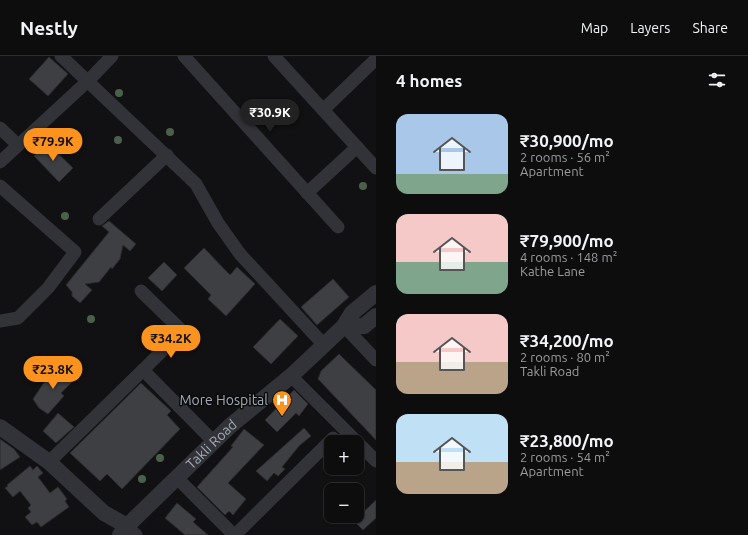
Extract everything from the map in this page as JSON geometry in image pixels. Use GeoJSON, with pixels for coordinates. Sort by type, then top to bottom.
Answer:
{"type":"FeatureCollection","features":[{"type":"Feature","properties":{"kind":"street"},"geometry":{"type":"LineString","coordinates":[[61,56],[89,80],[196,184],[218,223],[240,254],[324,345]]}},
{"type":"Feature","properties":{"kind":"street"},"geometry":{"type":"LineString","coordinates":[[0,162],[89,80],[112,56]]}},
{"type":"Feature","properties":{"kind":"street"},"geometry":{"type":"LineString","coordinates":[[184,56],[338,227]]}},
{"type":"Feature","properties":{"kind":"street"},"geometry":{"type":"LineString","coordinates":[[274,56],[376,168]]}},
{"type":"Feature","properties":{"kind":"street"},"geometry":{"type":"LineString","coordinates":[[324,110],[376,59]]}},
{"type":"Feature","properties":{"kind":"street"},"geometry":{"type":"LineString","coordinates":[[0,128],[18,145]]}},
{"type":"Feature","properties":{"kind":"street"},"geometry":{"type":"LineString","coordinates":[[307,193],[357,147]]}},
{"type":"Feature","properties":{"kind":"street"},"geometry":{"type":"LineString","coordinates":[[99,219],[167,155]]}},
{"type":"Feature","properties":{"kind":"street"},"geometry":{"type":"LineString","coordinates":[[0,186],[75,252],[48,288],[18,318],[0,321]]}},
{"type":"Feature","properties":{"kind":"street"},"geometry":{"type":"LineString","coordinates":[[49,462],[182,331],[141,290]]}},
{"type":"Feature","properties":{"kind":"street","name":"Takli Road"},"geometry":{"type":"LineString","coordinates":[[128,532],[177,478],[214,442],[291,376],[344,326],[352,313],[376,293]]}},
{"type":"Feature","properties":{"kind":"street"},"geometry":{"type":"LineString","coordinates":[[344,326],[364,326],[376,316]]}},
{"type":"Feature","properties":{"kind":"street"},"geometry":{"type":"LineString","coordinates":[[344,326],[376,360]]}},
{"type":"Feature","properties":{"kind":"street"},"geometry":{"type":"LineString","coordinates":[[143,370],[214,442]]}},
{"type":"Feature","properties":{"kind":"street"},"geometry":{"type":"LineString","coordinates":[[291,376],[376,460]]}},
{"type":"Feature","properties":{"kind":"street"},"geometry":{"type":"LineString","coordinates":[[0,427],[49,462],[104,513],[128,532]]}},
{"type":"Feature","properties":{"kind":"street"},"geometry":{"type":"LineString","coordinates":[[177,478],[234,535],[324,447]]}},
{"type":"Feature","properties":{"kind":"building"},"geometry":{"type":"Polygon","coordinates":[[[49,57],[68,74],[48,96],[29,79],[49,57]]]}},
{"type":"Feature","properties":{"kind":"building"},"geometry":{"type":"Polygon","coordinates":[[[47,143],[73,168],[59,182],[34,156],[47,143]]]}},
{"type":"Feature","properties":{"kind":"building"},"geometry":{"type":"Polygon","coordinates":[[[109,221],[136,244],[130,251],[123,245],[120,259],[112,269],[111,267],[99,282],[85,284],[92,290],[80,303],[72,296],[72,292],[66,285],[109,232],[102,226],[109,221]]]}},
{"type":"Feature","properties":{"kind":"building"},"geometry":{"type":"Polygon","coordinates":[[[204,248],[230,275],[237,267],[255,284],[226,316],[208,299],[211,295],[184,268],[204,248]]]}},
{"type":"Feature","properties":{"kind":"building"},"geometry":{"type":"Polygon","coordinates":[[[164,262],[177,275],[162,291],[148,278],[164,262]]]}},
{"type":"Feature","properties":{"kind":"building"},"geometry":{"type":"Polygon","coordinates":[[[333,279],[349,297],[317,325],[301,307],[333,279]]]}},
{"type":"Feature","properties":{"kind":"building"},"geometry":{"type":"Polygon","coordinates":[[[280,319],[298,336],[271,364],[253,347],[280,319]]]}},
{"type":"Feature","properties":{"kind":"building"},"geometry":{"type":"Polygon","coordinates":[[[339,354],[376,390],[376,440],[318,379],[321,371],[339,354]]]}},
{"type":"Feature","properties":{"kind":"building"},"geometry":{"type":"Polygon","coordinates":[[[59,366],[74,380],[61,393],[64,396],[48,414],[39,408],[33,399],[43,384],[59,366]]]}},
{"type":"Feature","properties":{"kind":"building"},"geometry":{"type":"Polygon","coordinates":[[[141,383],[171,411],[167,415],[180,429],[122,489],[107,474],[100,481],[70,453],[141,383]]]}},
{"type":"Feature","properties":{"kind":"building"},"geometry":{"type":"Polygon","coordinates":[[[294,390],[308,404],[299,416],[296,413],[277,432],[265,420],[294,390]]]}},
{"type":"Feature","properties":{"kind":"building"},"geometry":{"type":"Polygon","coordinates":[[[58,413],[74,427],[56,443],[43,431],[58,413]]]}},
{"type":"Feature","properties":{"kind":"building"},"geometry":{"type":"Polygon","coordinates":[[[304,428],[311,436],[299,446],[282,467],[285,469],[278,476],[274,473],[267,481],[256,471],[304,428]]]}},
{"type":"Feature","properties":{"kind":"building"},"geometry":{"type":"Polygon","coordinates":[[[244,429],[264,445],[228,483],[246,499],[233,515],[229,511],[225,515],[197,487],[233,447],[231,446],[244,429]]]}},
{"type":"Feature","properties":{"kind":"building"},"geometry":{"type":"Polygon","coordinates":[[[0,439],[14,449],[20,457],[0,470],[0,439]]]}},
{"type":"Feature","properties":{"kind":"building"},"geometry":{"type":"Polygon","coordinates":[[[30,466],[33,470],[37,466],[43,473],[38,477],[50,493],[58,487],[67,499],[65,501],[69,507],[41,527],[37,522],[32,525],[25,517],[31,512],[28,508],[31,505],[20,491],[13,497],[5,488],[30,466]]]}},
{"type":"Feature","properties":{"kind":"building"},"geometry":{"type":"Polygon","coordinates":[[[376,500],[376,518],[363,530],[356,523],[364,523],[364,511],[376,500]]]}},
{"type":"Feature","properties":{"kind":"building"},"geometry":{"type":"Polygon","coordinates":[[[177,503],[196,519],[193,522],[208,535],[185,535],[165,518],[177,503]]]}},
{"type":"Feature","properties":{"kind":"place","name":"More Hospital"},"geometry":{"type":"Point","coordinates":[282,417]}}]}
